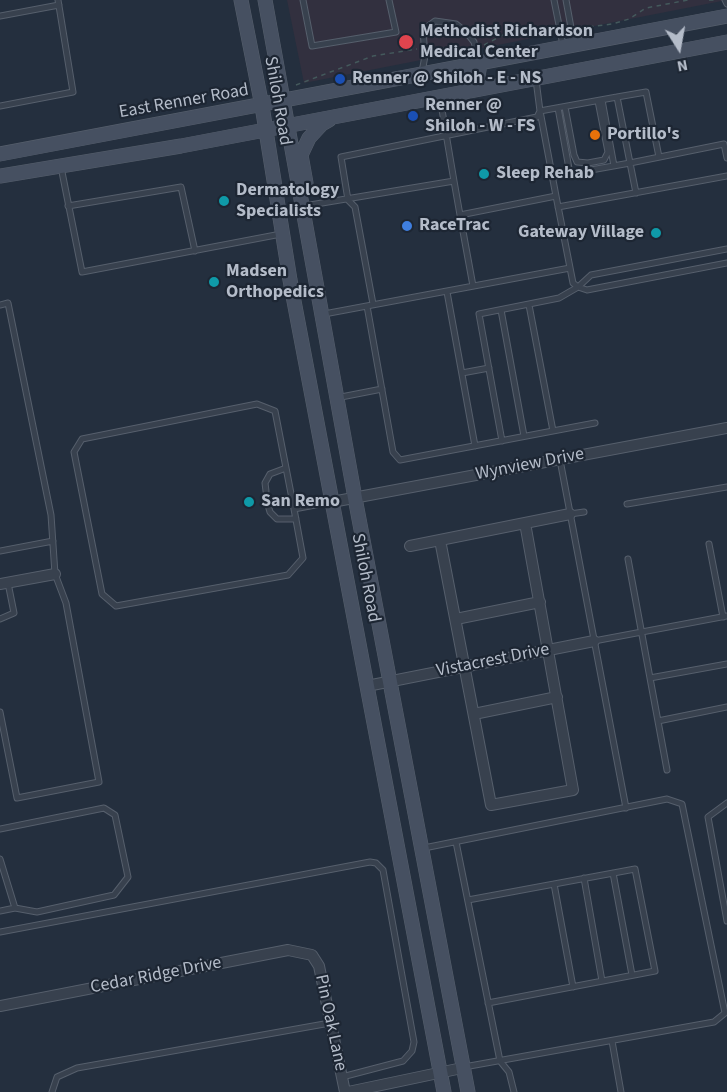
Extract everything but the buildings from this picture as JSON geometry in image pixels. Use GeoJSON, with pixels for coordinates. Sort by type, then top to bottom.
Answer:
{"type":"FeatureCollection","features":[{"type":"Feature","properties":{"kind":"main road","name":"Shiloh Road"},"geometry":{"type":"LineString","coordinates":[[241,0],[262,106],[282,234],[444,1092]]}},
{"type":"Feature","properties":{"kind":"main road","name":"Shiloh Road"},"geometry":{"type":"LineString","coordinates":[[266,0],[286,102],[288,126],[316,248],[311,261],[468,1092]]}},
{"type":"Feature","properties":{"kind":"main road","name":"East Renner Road"},"geometry":{"type":"LineString","coordinates":[[0,154],[286,102],[727,16]]}},
{"type":"Feature","properties":{"kind":"main road"},"geometry":{"type":"LineString","coordinates":[[0,176],[288,126],[727,42]]}},
{"type":"Feature","properties":{"kind":"main road"},"geometry":{"type":"LineString","coordinates":[[536,78],[538,63],[565,47]]}},
{"type":"Feature","properties":{"kind":"main road"},"geometry":{"type":"LineString","coordinates":[[466,92],[478,76],[480,64]]}},
{"type":"Feature","properties":{"kind":"main road"},"geometry":{"type":"LineString","coordinates":[[305,206],[301,155],[309,138],[321,124],[338,116]]}},
{"type":"Feature","properties":{"kind":"main road"},"geometry":{"type":"LineString","coordinates":[[298,320],[321,315]]}},
{"type":"Feature","properties":{"kind":"main road"},"geometry":{"type":"LineString","coordinates":[[399,853],[421,849]]}},
{"type":"Feature","properties":{"kind":"street","name":"Wynview Drive"},"geometry":{"type":"LineString","coordinates":[[332,502],[727,428]]}},
{"type":"Feature","properties":{"kind":"street"},"geometry":{"type":"LineString","coordinates":[[410,546],[570,514]]}},
{"type":"Feature","properties":{"kind":"street"},"geometry":{"type":"LineString","coordinates":[[440,540],[491,805],[573,790],[525,523]]}},
{"type":"Feature","properties":{"kind":"street"},"geometry":{"type":"LineString","coordinates":[[4,583],[55,574]]}},
{"type":"Feature","properties":{"kind":"street"},"geometry":{"type":"LineString","coordinates":[[456,620],[540,602]]}},
{"type":"Feature","properties":{"kind":"street","name":"Vistacrest Drive"},"geometry":{"type":"LineString","coordinates":[[367,686],[594,641]]}},
{"type":"Feature","properties":{"kind":"street"},"geometry":{"type":"LineString","coordinates":[[474,714],[557,697]]}},
{"type":"Feature","properties":{"kind":"street","name":"Cedar Ridge Drive"},"geometry":{"type":"LineString","coordinates":[[0,1006],[288,950],[312,955]]}},
{"type":"Feature","properties":{"kind":"street","name":"Pin Oak Lane"},"geometry":{"type":"LineString","coordinates":[[312,955],[319,966],[346,1092]]}},
{"type":"Feature","properties":{"kind":"street"},"geometry":{"type":"LineString","coordinates":[[346,1092],[462,1068]]}},
{"type":"Feature","properties":{"kind":"lane"},"geometry":{"type":"LineString","coordinates":[[303,0],[312,46],[396,32],[389,0]]}},
{"type":"Feature","properties":{"kind":"lane"},"geometry":{"type":"LineString","coordinates":[[554,0],[565,47]]}},
{"type":"Feature","properties":{"kind":"lane"},"geometry":{"type":"LineString","coordinates":[[565,47],[571,29],[566,0]]}},
{"type":"Feature","properties":{"kind":"lane"},"geometry":{"type":"LineString","coordinates":[[0,16],[58,3],[73,92],[0,106]]}},
{"type":"Feature","properties":{"kind":"lane"},"geometry":{"type":"LineString","coordinates":[[421,75],[425,48],[423,30],[435,21],[459,26],[471,37],[480,64]]}},
{"type":"Feature","properties":{"kind":"lane"},"geometry":{"type":"LineString","coordinates":[[536,78],[540,111],[573,283],[587,290],[727,264]]}},
{"type":"Feature","properties":{"kind":"lane"},"geometry":{"type":"LineString","coordinates":[[540,111],[646,92],[659,157]]}},
{"type":"Feature","properties":{"kind":"lane"},"geometry":{"type":"LineString","coordinates":[[440,96],[473,286]]}},
{"type":"Feature","properties":{"kind":"lane"},"geometry":{"type":"LineString","coordinates":[[617,97],[636,193]]}},
{"type":"Feature","properties":{"kind":"lane"},"geometry":{"type":"LineString","coordinates":[[565,107],[577,162],[588,163],[604,160],[608,152],[600,100]]}},
{"type":"Feature","properties":{"kind":"lane"},"geometry":{"type":"LineString","coordinates":[[600,100],[614,166]]}},
{"type":"Feature","properties":{"kind":"lane"},"geometry":{"type":"LineString","coordinates":[[558,108],[570,174]]}},
{"type":"Feature","properties":{"kind":"lane"},"geometry":{"type":"LineString","coordinates":[[540,111],[537,117],[341,157],[348,200],[355,207],[393,452],[400,460],[595,423]]}},
{"type":"Feature","properties":{"kind":"lane"},"geometry":{"type":"LineString","coordinates":[[552,177],[724,144],[727,158]]}},
{"type":"Feature","properties":{"kind":"lane"},"geometry":{"type":"LineString","coordinates":[[61,165],[82,272],[282,234]]}},
{"type":"Feature","properties":{"kind":"lane"},"geometry":{"type":"LineString","coordinates":[[558,207],[727,176]]}},
{"type":"Feature","properties":{"kind":"lane"},"geometry":{"type":"LineString","coordinates":[[305,206],[454,182]]}},
{"type":"Feature","properties":{"kind":"lane"},"geometry":{"type":"LineString","coordinates":[[68,206],[181,187],[195,251]]}},
{"type":"Feature","properties":{"kind":"lane"},"geometry":{"type":"LineString","coordinates":[[460,214],[556,196]]}},
{"type":"Feature","properties":{"kind":"lane"},"geometry":{"type":"LineString","coordinates":[[501,441],[479,314],[559,298],[578,287],[591,275],[727,249]]}},
{"type":"Feature","properties":{"kind":"lane"},"geometry":{"type":"LineString","coordinates":[[321,315],[570,268]]}},
{"type":"Feature","properties":{"kind":"lane"},"geometry":{"type":"LineString","coordinates":[[447,292],[475,446]]}},
{"type":"Feature","properties":{"kind":"lane"},"geometry":{"type":"LineString","coordinates":[[0,305],[8,303],[51,515],[55,574],[66,603],[99,782],[17,798],[0,712]]}},
{"type":"Feature","properties":{"kind":"lane"},"geometry":{"type":"LineString","coordinates":[[529,305],[553,431]]}},
{"type":"Feature","properties":{"kind":"lane"},"geometry":{"type":"LineString","coordinates":[[501,310],[524,436]]}},
{"type":"Feature","properties":{"kind":"lane"},"geometry":{"type":"LineString","coordinates":[[462,373],[489,368]]}},
{"type":"Feature","properties":{"kind":"lane"},"geometry":{"type":"LineString","coordinates":[[336,398],[382,389]]}},
{"type":"Feature","properties":{"kind":"lane"},"geometry":{"type":"LineString","coordinates":[[257,404],[275,411],[286,468],[303,558],[288,575],[116,606],[102,594],[74,452],[82,439],[257,404]]}},
{"type":"Feature","properties":{"kind":"lane"},"geometry":{"type":"LineString","coordinates":[[560,459],[626,808]]}},
{"type":"Feature","properties":{"kind":"lane"},"geometry":{"type":"LineString","coordinates":[[266,491],[265,483],[270,474],[286,468]]}},
{"type":"Feature","properties":{"kind":"lane"},"geometry":{"type":"LineString","coordinates":[[627,504],[727,487]]}},
{"type":"Feature","properties":{"kind":"lane"},"geometry":{"type":"LineString","coordinates":[[294,509],[332,502]]}},
{"type":"Feature","properties":{"kind":"lane"},"geometry":{"type":"LineString","coordinates":[[268,505],[270,512],[277,519],[296,519]]}},
{"type":"Feature","properties":{"kind":"lane"},"geometry":{"type":"LineString","coordinates":[[570,514],[584,512]]}},
{"type":"Feature","properties":{"kind":"lane"},"geometry":{"type":"LineString","coordinates":[[0,551],[53,541]]}},
{"type":"Feature","properties":{"kind":"lane"},"geometry":{"type":"LineString","coordinates":[[594,641],[725,616],[709,544]]}},
{"type":"Feature","properties":{"kind":"lane"},"geometry":{"type":"LineString","coordinates":[[628,559],[667,770]]}},
{"type":"Feature","properties":{"kind":"lane"},"geometry":{"type":"LineString","coordinates":[[0,619],[14,613],[4,583]]}},
{"type":"Feature","properties":{"kind":"lane"},"geometry":{"type":"LineString","coordinates":[[650,678],[727,664]]}},
{"type":"Feature","properties":{"kind":"lane"},"geometry":{"type":"LineString","coordinates":[[658,721],[727,707]]}},
{"type":"Feature","properties":{"kind":"lane"},"geometry":{"type":"LineString","coordinates":[[421,849],[667,799],[682,804],[725,1013],[714,1022],[462,1068]]}},
{"type":"Feature","properties":{"kind":"lane"},"geometry":{"type":"LineString","coordinates":[[727,803],[708,817],[727,921]]}},
{"type":"Feature","properties":{"kind":"lane"},"geometry":{"type":"LineString","coordinates":[[0,830],[104,808],[115,815],[128,877],[114,895],[37,912],[15,908],[0,911]]}},
{"type":"Feature","properties":{"kind":"lane"},"geometry":{"type":"LineString","coordinates":[[456,842],[500,1061],[509,1072],[514,1092]]}},
{"type":"Feature","properties":{"kind":"lane"},"geometry":{"type":"LineString","coordinates":[[0,859],[15,908]]}},
{"type":"Feature","properties":{"kind":"lane"},"geometry":{"type":"LineString","coordinates":[[0,932],[370,862],[376,863],[382,870],[414,1042],[411,1052],[403,1061],[342,1077]]}},
{"type":"Feature","properties":{"kind":"lane"},"geometry":{"type":"LineString","coordinates":[[468,900],[635,868],[656,971],[488,1003]]}},
{"type":"Feature","properties":{"kind":"lane"},"geometry":{"type":"LineString","coordinates":[[613,873],[632,975]]}},
{"type":"Feature","properties":{"kind":"lane"},"geometry":{"type":"LineString","coordinates":[[585,878],[602,981]]}},
{"type":"Feature","properties":{"kind":"lane"},"geometry":{"type":"LineString","coordinates":[[554,884],[573,987]]}},
{"type":"Feature","properties":{"kind":"lane"},"geometry":{"type":"LineString","coordinates":[[52,1092],[57,1077],[77,1068],[330,1023]]}},
{"type":"Feature","properties":{"kind":"lane"},"geometry":{"type":"LineString","coordinates":[[612,1041],[621,1092]]}},
{"type":"Feature","properties":{"kind":"path"},"geometry":{"type":"LineString","coordinates":[[571,29],[612,24],[646,8],[688,0]]}},
{"type":"Feature","properties":{"kind":"path"},"geometry":{"type":"LineString","coordinates":[[295,86],[373,56],[425,48],[476,48],[516,32],[560,32]]}},
{"type":"Feature","properties":{"kind":"shaded area","name":"Methodist Richardson Medical Center"},"geometry":{"type":"Polygon","coordinates":[[[287,0],[727,0],[304,83],[287,0]]]}},
{"type":"Feature","properties":{"kind":"place","name":"Methodist Richardson Medical Center"},"geometry":{"type":"Point","coordinates":[406,42]}},
{"type":"Feature","properties":{"kind":"place","name":"Renner @ Shiloh - E - NS"},"geometry":{"type":"Point","coordinates":[340,79]}},
{"type":"Feature","properties":{"kind":"place","name":"Renner @ Shiloh - W - FS"},"geometry":{"type":"Point","coordinates":[413,116]}},
{"type":"Feature","properties":{"kind":"place","name":"Portillo's"},"geometry":{"type":"Point","coordinates":[595,135]}},
{"type":"Feature","properties":{"kind":"place","name":"Sleep Rehab"},"geometry":{"type":"Point","coordinates":[484,174]}},
{"type":"Feature","properties":{"kind":"place","name":"Dermatology Specialists"},"geometry":{"type":"Point","coordinates":[224,201]}},
{"type":"Feature","properties":{"kind":"place","name":"RaceTrac"},"geometry":{"type":"Point","coordinates":[407,226]}},
{"type":"Feature","properties":{"kind":"place","name":"Gateway Village"},"geometry":{"type":"Point","coordinates":[656,233]}},
{"type":"Feature","properties":{"kind":"place","name":"Madsen Orthopedics"},"geometry":{"type":"Point","coordinates":[214,282]}},
{"type":"Feature","properties":{"kind":"place","name":"San Remo"},"geometry":{"type":"Point","coordinates":[249,502]}}]}
